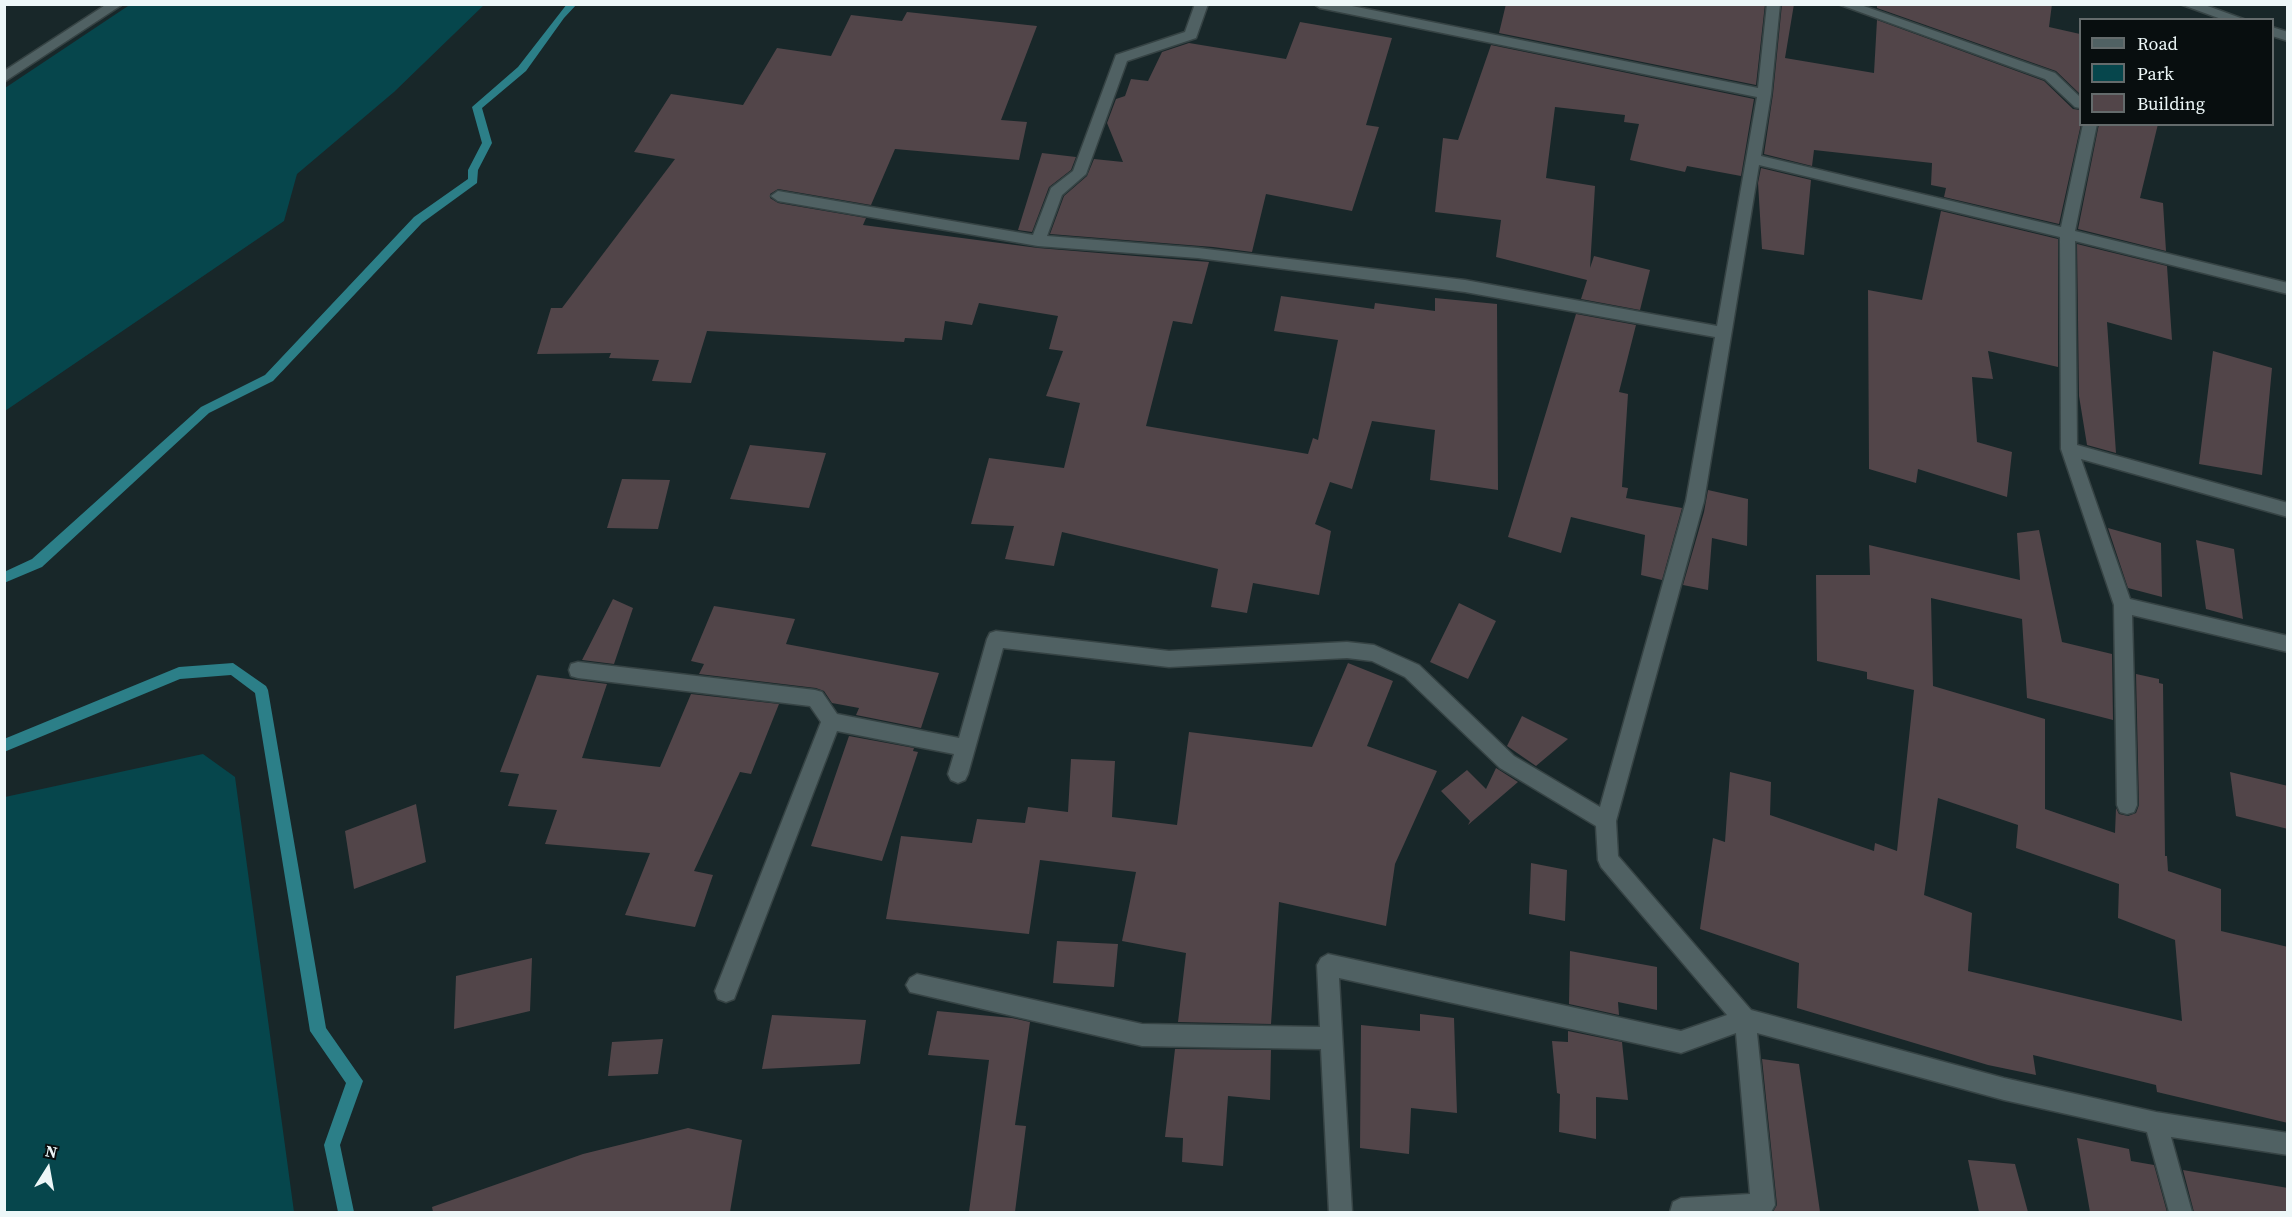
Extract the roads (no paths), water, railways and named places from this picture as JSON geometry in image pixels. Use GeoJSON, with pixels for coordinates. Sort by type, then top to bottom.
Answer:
{"type":"FeatureCollection","features":[{"type":"Feature","properties":{"kind":"street"},"geometry":{"type":"LineString","coordinates":[[4,78],[117,4]]}},
{"type":"Feature","properties":{"kind":"street"},"geometry":{"type":"LineString","coordinates":[[1038,241],[1056,192],[1079,174],[1121,58],[1191,35],[1202,4]]}},
{"type":"Feature","properties":{"kind":"street"},"geometry":{"type":"LineString","coordinates":[[1774,4],[1764,94],[1695,501],[1605,821],[1608,860],[1745,1019],[2004,1089],[2156,1123],[2288,1144]]}},
{"type":"Feature","properties":{"kind":"street"},"geometry":{"type":"LineString","coordinates":[[1844,4],[2050,76],[2079,103]]}},
{"type":"Feature","properties":{"kind":"street"},"geometry":{"type":"LineString","coordinates":[[2186,4],[2233,18]]}},
{"type":"Feature","properties":{"kind":"street"},"geometry":{"type":"LineString","coordinates":[[1325,5],[1764,94]]}},
{"type":"Feature","properties":{"kind":"street"},"geometry":{"type":"LineString","coordinates":[[2090,126],[2067,234],[2069,449],[2122,605],[2127,805]]}},
{"type":"Feature","properties":{"kind":"street"},"geometry":{"type":"LineString","coordinates":[[1752,159],[2067,234],[2288,290]]}},
{"type":"Feature","properties":{"kind":"street"},"geometry":{"type":"LineString","coordinates":[[778,196],[1038,241],[1198,254],[1465,286],[1724,333]]}},
{"type":"Feature","properties":{"kind":"street"},"geometry":{"type":"LineString","coordinates":[[2069,449],[2288,510]]}},
{"type":"Feature","properties":{"kind":"street"},"geometry":{"type":"LineString","coordinates":[[2122,605],[2288,644]]}},
{"type":"Feature","properties":{"kind":"street"},"geometry":{"type":"LineString","coordinates":[[958,774],[996,639],[1169,660],[1347,650],[1374,653],[1412,671],[1507,762],[1605,821]]}},
{"type":"Feature","properties":{"kind":"street"},"geometry":{"type":"LineString","coordinates":[[578,670],[815,698],[831,721],[965,748]]}},
{"type":"Feature","properties":{"kind":"street"},"geometry":{"type":"LineString","coordinates":[[726,991],[831,721]]}},
{"type":"Feature","properties":{"kind":"street"},"geometry":{"type":"LineString","coordinates":[[1340,1212],[1328,965],[1681,1042],[1745,1019]]}},
{"type":"Feature","properties":{"kind":"street"},"geometry":{"type":"LineString","coordinates":[[917,985],[1142,1035],[1332,1038]]}},
{"type":"Feature","properties":{"kind":"street"},"geometry":{"type":"LineString","coordinates":[[1682,1212],[1681,1210],[1763,1205],[1745,1019]]}},
{"type":"Feature","properties":{"kind":"street"},"geometry":{"type":"LineString","coordinates":[[2156,1123],[2180,1212]]}},
{"type":"Feature","properties":{"kind":"waterway"},"geometry":{"type":"LineString","coordinates":[[4,578],[37,563],[205,410],[269,378],[418,220],[473,180],[473,170],[487,143],[477,107],[522,69],[561,16],[573,4]]}},
{"type":"Feature","properties":{"kind":"waterway"},"geometry":{"type":"LineString","coordinates":[[4,746],[179,673],[233,669],[261,690],[318,1031],[355,1081],[332,1145],[346,1212]]}}]}
